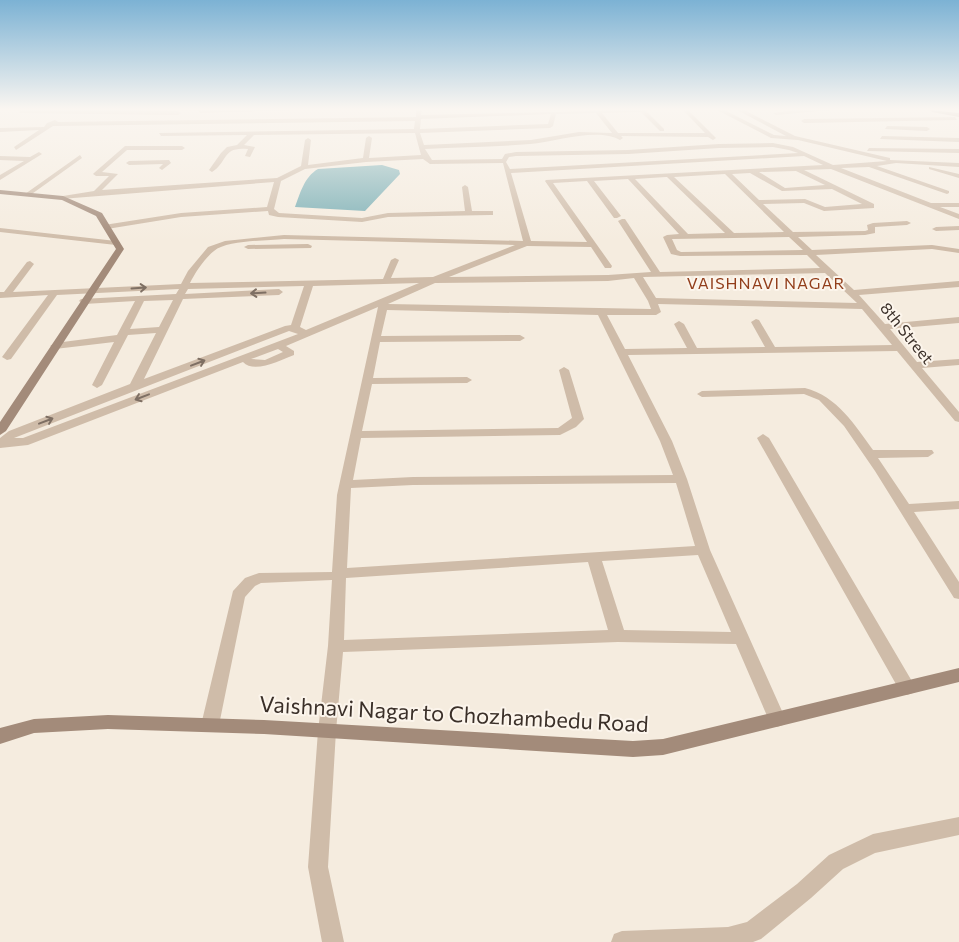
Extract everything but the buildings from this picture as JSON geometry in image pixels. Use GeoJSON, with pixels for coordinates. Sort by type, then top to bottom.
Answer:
{"type":"FeatureCollection","features":[{"type":"Feature","properties":{"kind":"street"},"geometry":{"type":"LineString","coordinates":[[0,178],[39,154]]}},
{"type":"Feature","properties":{"kind":"street"},"geometry":{"type":"LineString","coordinates":[[96,193],[115,174],[96,174],[118,154]]}},
{"type":"Feature","properties":{"kind":"street"},"geometry":{"type":"LineString","coordinates":[[162,168],[176,154]]}},
{"type":"Feature","properties":{"kind":"street"},"geometry":{"type":"LineString","coordinates":[[212,170],[222,154]]}},
{"type":"Feature","properties":{"kind":"street"},"geometry":{"type":"LineString","coordinates":[[304,167],[306,154]]}},
{"type":"Feature","properties":{"kind":"street"},"geometry":{"type":"LineString","coordinates":[[366,160],[367,154]]}},
{"type":"Feature","properties":{"kind":"street"},"geometry":{"type":"LineString","coordinates":[[424,154],[430,162],[504,161]]}},
{"type":"Feature","properties":{"kind":"street"},"geometry":{"type":"LineString","coordinates":[[518,154],[507,156],[504,161],[528,243]]}},
{"type":"Feature","properties":{"kind":"street"},"geometry":{"type":"LineString","coordinates":[[629,154],[633,165],[642,177]]}},
{"type":"Feature","properties":{"kind":"street"},"geometry":{"type":"LineString","coordinates":[[865,154],[904,162],[959,165]]}},
{"type":"Feature","properties":{"kind":"street"},"geometry":{"type":"LineString","coordinates":[[507,171],[804,155],[959,217]]}},
{"type":"Feature","properties":{"kind":"street"},"geometry":{"type":"LineString","coordinates":[[26,194],[80,157]]}},
{"type":"Feature","properties":{"kind":"street"},"geometry":{"type":"LineString","coordinates":[[0,192],[63,198],[96,193],[278,180],[304,167],[366,160],[425,157]]}},
{"type":"Feature","properties":{"kind":"street"},"geometry":{"type":"LineString","coordinates":[[0,158],[32,159]]}},
{"type":"Feature","properties":{"kind":"street"},"geometry":{"type":"LineString","coordinates":[[608,266],[548,181],[870,166],[896,161]]}},
{"type":"Feature","properties":{"kind":"street"},"geometry":{"type":"LineString","coordinates":[[128,163],[169,162]]}},
{"type":"Feature","properties":{"kind":"street"},"geometry":{"type":"LineString","coordinates":[[904,162],[959,176]]}},
{"type":"Feature","properties":{"kind":"street"},"geometry":{"type":"LineString","coordinates":[[870,166],[947,192]]}},
{"type":"Feature","properties":{"kind":"street"},"geometry":{"type":"LineString","coordinates":[[799,170],[871,206],[824,209]]}},
{"type":"Feature","properties":{"kind":"street"},"geometry":{"type":"LineString","coordinates":[[754,172],[784,190],[832,186]]}},
{"type":"Feature","properties":{"kind":"street","name":"8th Street"},"geometry":{"type":"LineString","coordinates":[[728,174],[865,306],[913,365],[953,405],[959,420]]}},
{"type":"Feature","properties":{"kind":"street"},"geometry":{"type":"LineString","coordinates":[[669,176],[732,236]]}},
{"type":"Feature","properties":{"kind":"street"},"geometry":{"type":"LineString","coordinates":[[631,178],[685,236]]}},
{"type":"Feature","properties":{"kind":"street"},"geometry":{"type":"LineString","coordinates":[[270,209],[278,180]]}},
{"type":"Feature","properties":{"kind":"street"},"geometry":{"type":"LineString","coordinates":[[589,180],[620,218],[657,274]]}},
{"type":"Feature","properties":{"kind":"street"},"geometry":{"type":"LineString","coordinates":[[465,187],[469,213]]}},
{"type":"Feature","properties":{"kind":"street"},"geometry":{"type":"LineString","coordinates":[[1,439],[55,346],[120,249],[99,215],[63,198]]}},
{"type":"Feature","properties":{"kind":"street"},"geometry":{"type":"LineString","coordinates":[[757,202],[805,201],[824,209],[832,216]]}},
{"type":"Feature","properties":{"kind":"street"},"geometry":{"type":"LineString","coordinates":[[928,205],[959,205]]}},
{"type":"Feature","properties":{"kind":"street"},"geometry":{"type":"LineString","coordinates":[[270,209],[272,213],[278,215],[362,220],[388,215],[490,213]]}},
{"type":"Feature","properties":{"kind":"street"},"geometry":{"type":"LineString","coordinates":[[107,227],[181,215],[270,209]]}},
{"type":"Feature","properties":{"kind":"street"},"geometry":{"type":"LineString","coordinates":[[907,223],[873,225],[870,227],[872,231],[865,233],[667,237],[674,252],[680,254],[809,253],[932,247],[959,251]]}},
{"type":"Feature","properties":{"kind":"street"},"geometry":{"type":"LineString","coordinates":[[936,229],[959,228]]}},
{"type":"Feature","properties":{"kind":"street"},"geometry":{"type":"LineString","coordinates":[[0,230],[116,243]]}},
{"type":"Feature","properties":{"kind":"street"},"geometry":{"type":"LineString","coordinates":[[134,388],[191,273],[211,249],[225,243],[284,237],[592,245]]}},
{"type":"Feature","properties":{"kind":"street"},"geometry":{"type":"LineString","coordinates":[[1,439],[24,442],[280,345],[298,332],[383,304],[434,280],[528,243]]}},
{"type":"Feature","properties":{"kind":"street"},"geometry":{"type":"LineString","coordinates":[[211,249],[329,246]]}},
{"type":"Feature","properties":{"kind":"street"},"geometry":{"type":"LineString","coordinates":[[386,281],[395,260]]}},
{"type":"Feature","properties":{"kind":"street"},"geometry":{"type":"LineString","coordinates":[[3,295],[30,264]]}},
{"type":"Feature","properties":{"kind":"street"},"geometry":{"type":"LineString","coordinates":[[84,301],[386,281],[608,278],[657,274],[827,270]]}},
{"type":"Feature","properties":{"kind":"street"},"geometry":{"type":"LineString","coordinates":[[383,304],[601,312],[654,312],[657,310],[653,301],[637,275]]}},
{"type":"Feature","properties":{"kind":"street"},"geometry":{"type":"LineString","coordinates":[[851,292],[959,284]]}},
{"type":"Feature","properties":{"kind":"street"},"geometry":{"type":"LineString","coordinates":[[3,295],[185,286],[308,287]]}},
{"type":"Feature","properties":{"kind":"street"},"geometry":{"type":"LineString","coordinates":[[298,332],[308,287]]}},
{"type":"Feature","properties":{"kind":"street"},"geometry":{"type":"LineString","coordinates":[[7,357],[54,293]]}},
{"type":"Feature","properties":{"kind":"street"},"geometry":{"type":"LineString","coordinates":[[97,385],[141,298]]}},
{"type":"Feature","properties":{"kind":"street"},"geometry":{"type":"LineString","coordinates":[[653,301],[865,306]]}},
{"type":"Feature","properties":{"kind":"street"},"geometry":{"type":"LineString","coordinates":[[333,942],[318,867],[327,731],[336,646],[334,574],[343,495],[383,304]]}},
{"type":"Feature","properties":{"kind":"street"},"geometry":{"type":"LineString","coordinates":[[601,312],[666,441],[681,479],[702,550],[777,720]]}},
{"type":"Feature","properties":{"kind":"street"},"geometry":{"type":"LineString","coordinates":[[884,327],[959,320]]}},
{"type":"Feature","properties":{"kind":"street"},"geometry":{"type":"LineString","coordinates":[[756,322],[772,350]]}},
{"type":"Feature","properties":{"kind":"street"},"geometry":{"type":"LineString","coordinates":[[679,324],[694,351]]}},
{"type":"Feature","properties":{"kind":"street"},"geometry":{"type":"LineString","coordinates":[[1,439],[288,328],[298,332]]}},
{"type":"Feature","properties":{"kind":"street"},"geometry":{"type":"LineString","coordinates":[[55,346],[162,330]]}},
{"type":"Feature","properties":{"kind":"street"},"geometry":{"type":"LineString","coordinates":[[376,339],[520,338]]}},
{"type":"Feature","properties":{"kind":"street"},"geometry":{"type":"LineString","coordinates":[[620,352],[900,348]]}},
{"type":"Feature","properties":{"kind":"street"},"geometry":{"type":"LineString","coordinates":[[913,365],[959,362]]}},
{"type":"Feature","properties":{"kind":"street"},"geometry":{"type":"LineString","coordinates":[[356,435],[560,431],[572,425],[578,419],[564,370]]}},
{"type":"Feature","properties":{"kind":"street"},"geometry":{"type":"LineString","coordinates":[[368,381],[466,380]]}},
{"type":"Feature","properties":{"kind":"street"},"geometry":{"type":"LineString","coordinates":[[702,394],[813,392],[823,398],[848,424],[870,454],[954,577],[959,594]]}},
{"type":"Feature","properties":{"kind":"street"},"geometry":{"type":"LineString","coordinates":[[94,402],[108,410]]}},
{"type":"Feature","properties":{"kind":"street"},"geometry":{"type":"LineString","coordinates":[[764,438],[906,688]]}},
{"type":"Feature","properties":{"kind":"street"},"geometry":{"type":"LineString","coordinates":[[870,454],[928,453]]}},
{"type":"Feature","properties":{"kind":"street"},"geometry":{"type":"LineString","coordinates":[[345,484],[413,481],[681,479]]}},
{"type":"Feature","properties":{"kind":"street"},"geometry":{"type":"LineString","coordinates":[[906,508],[959,505]]}},
{"type":"Feature","properties":{"kind":"street"},"geometry":{"type":"LineString","coordinates":[[210,725],[238,595],[243,587],[259,578],[702,550]]}},
{"type":"Feature","properties":{"kind":"street"},"geometry":{"type":"LineString","coordinates":[[594,557],[618,636]]}},
{"type":"Feature","properties":{"kind":"street"},"geometry":{"type":"LineString","coordinates":[[336,646],[618,636],[740,638]]}},
{"type":"Feature","properties":{"kind":"street","name":"Vaishnavi Nagar to Chozhambedu Road"},"geometry":{"type":"LineString","coordinates":[[0,736],[34,726],[108,722],[210,725],[633,748],[663,747],[959,675]]}},
{"type":"Feature","properties":{"kind":"street"},"geometry":{"type":"LineString","coordinates":[[622,942],[728,938],[753,931],[836,862],[873,844],[959,826]]}},
{"type":"Feature","properties":{"kind":"water"},"geometry":{"type":"Polygon","coordinates":[[[382,165],[399,170],[400,174],[365,211],[295,207],[309,176],[318,169],[382,165]]]}},
{"type":"Feature","properties":{"kind":"district","name":"VAISHNAVI NAGAR"},"geometry":{"type":"Point","coordinates":[766,283]}}]}
